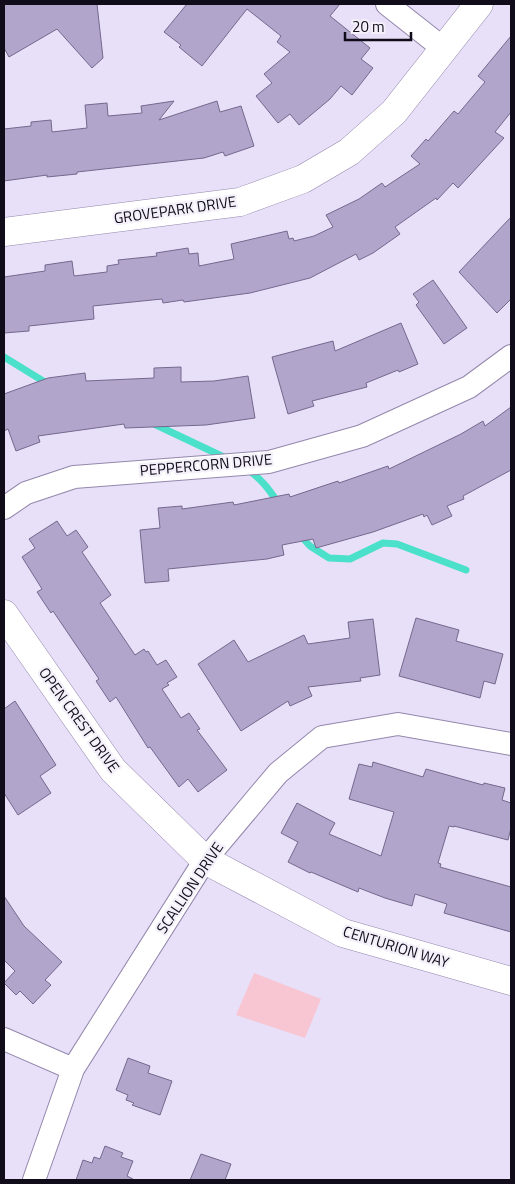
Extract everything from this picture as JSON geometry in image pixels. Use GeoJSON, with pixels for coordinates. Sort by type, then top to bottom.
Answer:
{"type":"FeatureCollection","features":[{"type":"Feature","properties":{"kind":"street"},"geometry":{"type":"LineString","coordinates":[[387,4],[444,49]]}},
{"type":"Feature","properties":{"kind":"street","name":"GROVEPARK DRIVE"},"geometry":{"type":"LineString","coordinates":[[4,232],[240,202],[303,178],[349,152],[394,112],[479,4]]}},
{"type":"Feature","properties":{"kind":"street","name":"PEPPERCORN DRIVE"},"geometry":{"type":"LineString","coordinates":[[4,508],[26,493],[74,477],[268,462],[362,436],[469,387],[511,356]]}},
{"type":"Feature","properties":{"kind":"street","name":"OPEN CREST DRIVE"},"geometry":{"type":"LineString","coordinates":[[4,614],[113,770],[205,860]]}},
{"type":"Feature","properties":{"kind":"street","name":"SCALLION DRIVE"},"geometry":{"type":"LineString","coordinates":[[34,1180],[73,1069],[205,860],[278,773],[322,737],[398,724],[511,744]]}},
{"type":"Feature","properties":{"kind":"street","name":"CENTURION WAY"},"geometry":{"type":"LineString","coordinates":[[205,860],[343,933],[511,981]]}},
{"type":"Feature","properties":{"kind":"street"},"geometry":{"type":"LineString","coordinates":[[4,1039],[73,1069]]}},
{"type":"Feature","properties":{"kind":"shaded area"},"geometry":{"type":"Polygon","coordinates":[[[254,973],[321,999],[305,1038],[236,1015],[254,973]]]}},
{"type":"Feature","properties":{"kind":"building"},"geometry":{"type":"Polygon","coordinates":[[[4,4],[97,4],[103,58],[92,68],[57,29],[9,57],[4,48],[4,4]]]}},
{"type":"Feature","properties":{"kind":"building"},"geometry":{"type":"Polygon","coordinates":[[[187,4],[340,4],[330,16],[370,48],[361,59],[373,68],[352,95],[341,86],[330,99],[299,125],[290,114],[278,123],[256,96],[272,83],[264,74],[290,52],[277,42],[281,36],[247,9],[202,66],[179,47],[181,45],[164,32],[187,4]]]}},
{"type":"Feature","properties":{"kind":"building"},"geometry":{"type":"Polygon","coordinates":[[[511,36],[511,112],[495,132],[504,138],[458,188],[453,183],[437,200],[436,198],[395,227],[400,234],[373,253],[359,260],[356,254],[310,278],[250,293],[184,302],[183,300],[163,303],[162,299],[93,306],[94,319],[29,326],[29,331],[4,333],[4,277],[45,271],[45,265],[72,261],[74,276],[107,272],[107,266],[119,264],[118,260],[157,256],[156,253],[188,248],[189,254],[198,253],[199,266],[234,259],[231,244],[287,231],[289,239],[293,238],[294,241],[314,236],[333,227],[326,215],[359,199],[382,183],[385,187],[420,164],[411,156],[426,139],[428,141],[454,111],[458,114],[485,82],[478,76],[511,36]]]}},
{"type":"Feature","properties":{"kind":"building"},"geometry":{"type":"Polygon","coordinates":[[[174,101],[159,120],[217,101],[220,112],[241,106],[254,146],[225,156],[223,152],[204,158],[4,181],[4,129],[31,126],[31,122],[51,120],[52,132],[87,128],[85,105],[107,103],[108,116],[142,113],[141,106],[174,101]]]}},
{"type":"Feature","properties":{"kind":"building"},"geometry":{"type":"Polygon","coordinates":[[[511,217],[511,299],[497,313],[459,272],[511,217]]]}},
{"type":"Feature","properties":{"kind":"building"},"geometry":{"type":"Polygon","coordinates":[[[433,280],[467,328],[444,344],[416,305],[419,302],[413,294],[433,280]]]}},
{"type":"Feature","properties":{"kind":"building"},"geometry":{"type":"Polygon","coordinates":[[[401,323],[418,364],[366,383],[367,387],[312,401],[314,406],[288,414],[272,357],[333,341],[335,351],[401,323]]]}},
{"type":"Feature","properties":{"kind":"building"},"geometry":{"type":"Polygon","coordinates":[[[181,367],[181,382],[214,381],[248,376],[255,418],[206,425],[125,428],[124,424],[38,436],[40,442],[16,451],[8,429],[4,431],[4,394],[48,378],[85,373],[86,381],[154,378],[154,368],[181,367]]]}},
{"type":"Feature","properties":{"kind":"building"},"geometry":{"type":"Polygon","coordinates":[[[511,407],[511,470],[463,496],[464,499],[447,506],[452,516],[432,525],[427,515],[424,517],[423,514],[373,532],[316,548],[313,539],[282,545],[284,555],[267,559],[168,569],[169,581],[145,583],[140,530],[160,528],[158,508],[182,506],[182,509],[233,502],[234,505],[289,494],[290,497],[388,466],[389,469],[461,434],[483,421],[485,426],[511,407]]]}},
{"type":"Feature","properties":{"kind":"building"},"geometry":{"type":"Polygon","coordinates":[[[57,521],[67,536],[76,530],[88,547],[82,552],[111,595],[100,603],[135,655],[144,649],[146,652],[148,651],[157,665],[166,660],[177,677],[167,683],[169,685],[162,689],[181,718],[189,713],[200,729],[197,730],[227,770],[198,792],[188,779],[179,787],[150,747],[148,748],[116,697],[110,702],[96,681],[99,679],[53,611],[51,613],[37,592],[42,589],[22,557],[35,548],[29,539],[57,521]]]}},
{"type":"Feature","properties":{"kind":"building"},"geometry":{"type":"Polygon","coordinates":[[[416,618],[459,630],[456,641],[503,654],[495,684],[484,681],[480,698],[399,676],[416,618]]]}},
{"type":"Feature","properties":{"kind":"building"},"geometry":{"type":"Polygon","coordinates":[[[373,619],[380,675],[360,678],[361,681],[308,687],[312,696],[290,706],[288,701],[241,731],[198,664],[234,640],[248,662],[304,635],[308,644],[350,638],[348,622],[373,619]]]}},
{"type":"Feature","properties":{"kind":"building"},"geometry":{"type":"Polygon","coordinates":[[[15,701],[56,765],[40,776],[51,793],[18,815],[4,793],[4,709],[15,701]]]}},
{"type":"Feature","properties":{"kind":"building"},"geometry":{"type":"Polygon","coordinates":[[[373,762],[423,777],[426,769],[483,785],[484,783],[505,788],[502,800],[511,803],[511,828],[508,840],[449,826],[438,863],[441,864],[440,867],[511,887],[511,932],[444,913],[447,904],[415,894],[412,906],[359,888],[358,892],[288,862],[298,842],[281,833],[297,803],[335,823],[329,834],[381,856],[394,812],[349,799],[359,764],[372,767],[373,762]]]}},
{"type":"Feature","properties":{"kind":"building"},"geometry":{"type":"Polygon","coordinates":[[[4,896],[24,926],[62,962],[45,980],[51,985],[33,1004],[20,991],[16,995],[4,983],[15,971],[4,960],[4,896]]]}},
{"type":"Feature","properties":{"kind":"building"},"geometry":{"type":"Polygon","coordinates":[[[128,1058],[150,1066],[148,1073],[172,1081],[160,1115],[132,1105],[134,1103],[126,1100],[128,1095],[116,1090],[128,1058]]]}},
{"type":"Feature","properties":{"kind":"building"},"geometry":{"type":"Polygon","coordinates":[[[105,1146],[123,1153],[121,1157],[133,1161],[127,1176],[133,1180],[76,1180],[83,1160],[92,1163],[94,1157],[100,1159],[105,1146]]]}},
{"type":"Feature","properties":{"kind":"building"},"geometry":{"type":"Polygon","coordinates":[[[201,1154],[231,1164],[225,1180],[190,1180],[201,1154]]]}},
{"type":"Feature","properties":{"kind":"waterway"},"geometry":{"type":"LineString","coordinates":[[4,357],[48,384]]}},
{"type":"Feature","properties":{"kind":"waterway"},"geometry":{"type":"LineString","coordinates":[[154,424],[228,459]]}},
{"type":"Feature","properties":{"kind":"waterway"},"geometry":{"type":"LineString","coordinates":[[248,470],[262,481],[279,504]]}},
{"type":"Feature","properties":{"kind":"waterway"},"geometry":{"type":"LineString","coordinates":[[299,534],[310,546],[329,558],[350,559],[383,543],[397,544],[466,570]]}}]}
